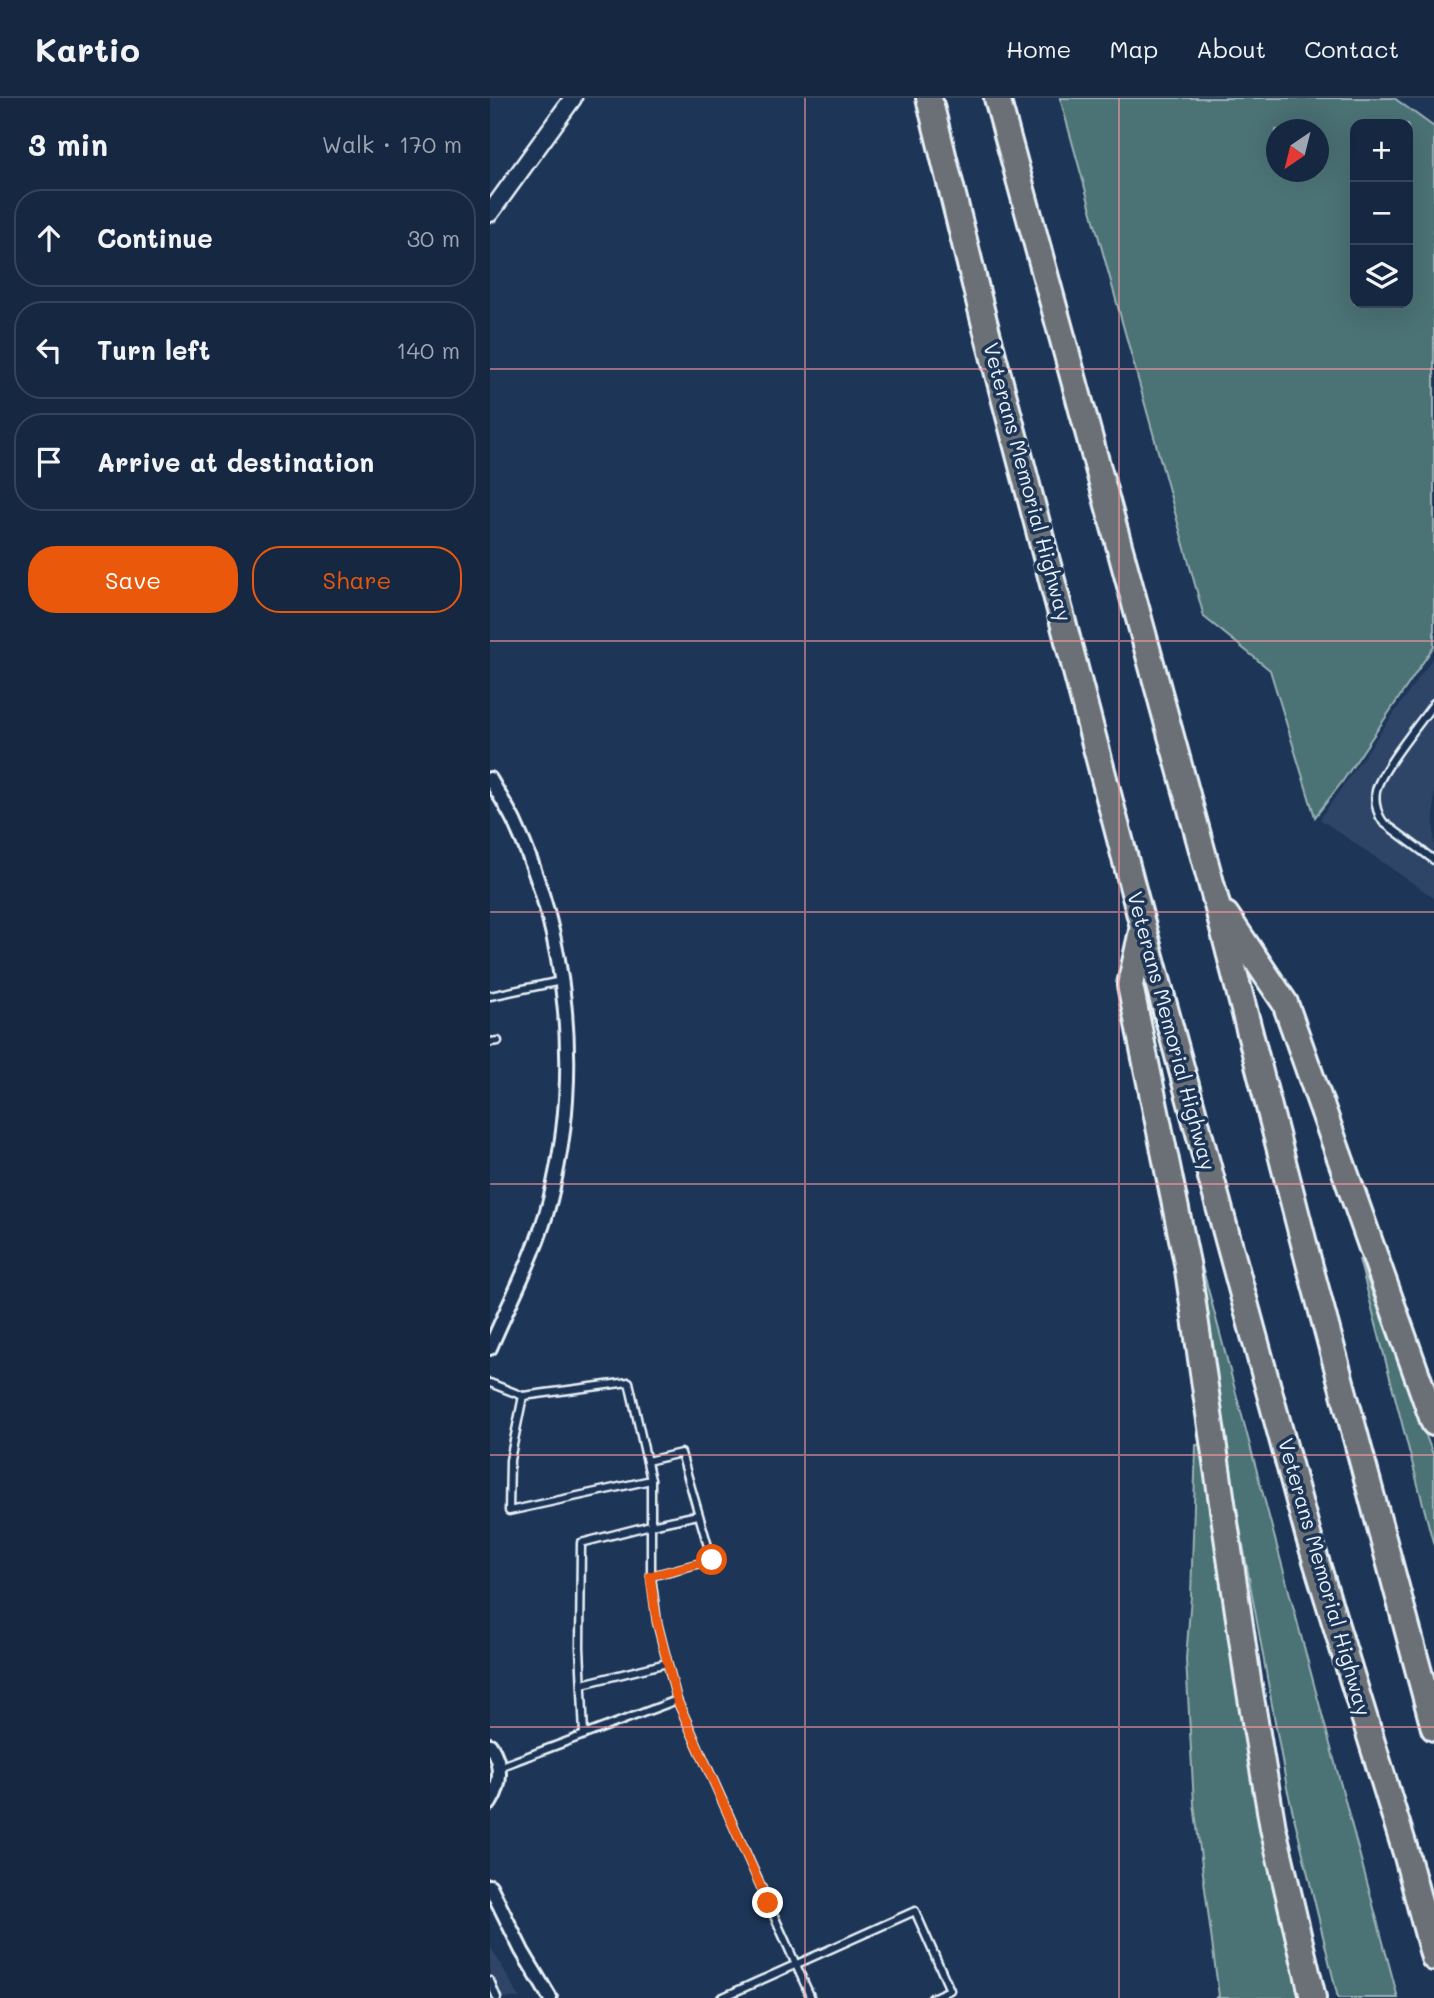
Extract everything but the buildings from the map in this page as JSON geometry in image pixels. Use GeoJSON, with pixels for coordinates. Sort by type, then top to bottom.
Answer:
{"type":"FeatureCollection","features":[{"type":"Feature","properties":{"kind":"highway","name":"Veterans Memorial Highway"},"geometry":{"type":"LineString","coordinates":[[929,98],[1143,927],[1309,1538],[1406,1853],[1434,1958]]}},
{"type":"Feature","properties":{"kind":"highway"},"geometry":{"type":"LineString","coordinates":[[997,98],[1216,901],[1309,1263],[1434,1728]]}},
{"type":"Feature","properties":{"kind":"highway"},"geometry":{"type":"LineString","coordinates":[[1216,901],[1285,1003],[1434,1423]]}},
{"type":"Feature","properties":{"kind":"highway"},"geometry":{"type":"LineString","coordinates":[[1143,927],[1130,985],[1187,1263],[1248,1680],[1271,1814],[1313,1998]]}},
{"type":"Feature","properties":{"kind":"street"},"geometry":{"type":"LineString","coordinates":[[490,212],[573,98]]}},
{"type":"Feature","properties":{"kind":"street"},"geometry":{"type":"LineString","coordinates":[[490,779],[514,820],[536,878],[562,981],[568,1076],[564,1119],[550,1199],[526,1269],[490,1348]]}},
{"type":"Feature","properties":{"kind":"street"},"geometry":{"type":"LineString","coordinates":[[490,1745],[499,1767],[499,1781],[490,1802]]}},
{"type":"Feature","properties":{"kind":"street"},"geometry":{"type":"LineString","coordinates":[[490,1886],[522,1951],[550,1998]]}},
{"type":"Feature","properties":{"kind":"lane"},"geometry":{"type":"LineString","coordinates":[[1434,703],[1382,777],[1375,798],[1378,815],[1383,822],[1434,860]]}},
{"type":"Feature","properties":{"kind":"lane"},"geometry":{"type":"LineString","coordinates":[[490,996],[562,981]]}},
{"type":"Feature","properties":{"kind":"lane"},"geometry":{"type":"LineString","coordinates":[[490,1042],[498,1041]]}},
{"type":"Feature","properties":{"kind":"lane"},"geometry":{"type":"LineString","coordinates":[[490,1383],[523,1396],[629,1381],[651,1480],[650,1576],[657,1622],[677,1700],[811,1998]]}},
{"type":"Feature","properties":{"kind":"lane"},"geometry":{"type":"LineString","coordinates":[[523,1396],[510,1460],[509,1511],[651,1480]]}},
{"type":"Feature","properties":{"kind":"lane"},"geometry":{"type":"LineString","coordinates":[[647,1461],[681,1453],[712,1560],[650,1576]]}},
{"type":"Feature","properties":{"kind":"lane"},"geometry":{"type":"LineString","coordinates":[[584,1735],[580,1647],[581,1543],[698,1516]]}},
{"type":"Feature","properties":{"kind":"lane"},"geometry":{"type":"LineString","coordinates":[[582,1684],[667,1663]]}},
{"type":"Feature","properties":{"kind":"lane"},"geometry":{"type":"LineString","coordinates":[[499,1767],[677,1700]]}},
{"type":"Feature","properties":{"kind":"lane"},"geometry":{"type":"LineString","coordinates":[[721,1998],[915,1911],[956,1998]]}},
{"type":"Feature","properties":{"kind":"lane"},"geometry":{"type":"LineString","coordinates":[[490,1981],[497,1998]]}},
{"type":"Feature","properties":{"kind":"lane"},"geometry":{"type":"LineString","coordinates":[[932,1998],[950,1990]]}},
{"type":"Feature","properties":{"kind":"shaded area"},"geometry":{"type":"Polygon","coordinates":[[[1434,656],[1434,898],[1320,819],[1434,656]]]}},
{"type":"Feature","properties":{"kind":"shaded area"},"geometry":{"type":"Polygon","coordinates":[[[490,1946],[520,1998],[490,1998],[490,1946]]]}},
{"type":"Feature","properties":{"kind":"green space"},"geometry":{"type":"Polygon","coordinates":[[[1060,98],[1394,98],[1434,127],[1434,646],[1342,782],[1315,817],[1270,670],[1204,617],[1060,98]]]}},
{"type":"Feature","properties":{"kind":"green space"},"geometry":{"type":"Polygon","coordinates":[[[1185,1203],[1398,1998],[1338,1998],[1287,1788],[1199,1301],[1185,1203]]]}},
{"type":"Feature","properties":{"kind":"green space"},"geometry":{"type":"Polygon","coordinates":[[[1359,1259],[1434,1457],[1434,1546],[1359,1259]]]}},
{"type":"Feature","properties":{"kind":"green space"},"geometry":{"type":"Polygon","coordinates":[[[1203,1444],[1228,1599],[1239,1706],[1253,1785],[1306,1998],[1216,1998],[1219,1996],[1194,1804],[1186,1659],[1196,1445],[1203,1444]]]}},
{"type":"Feature","properties":{"kind":"route"},"geometry":{"type":"LineString","coordinates":[[712,1560],[650,1576],[657,1622],[677,1700],[768,1903]]}}]}
